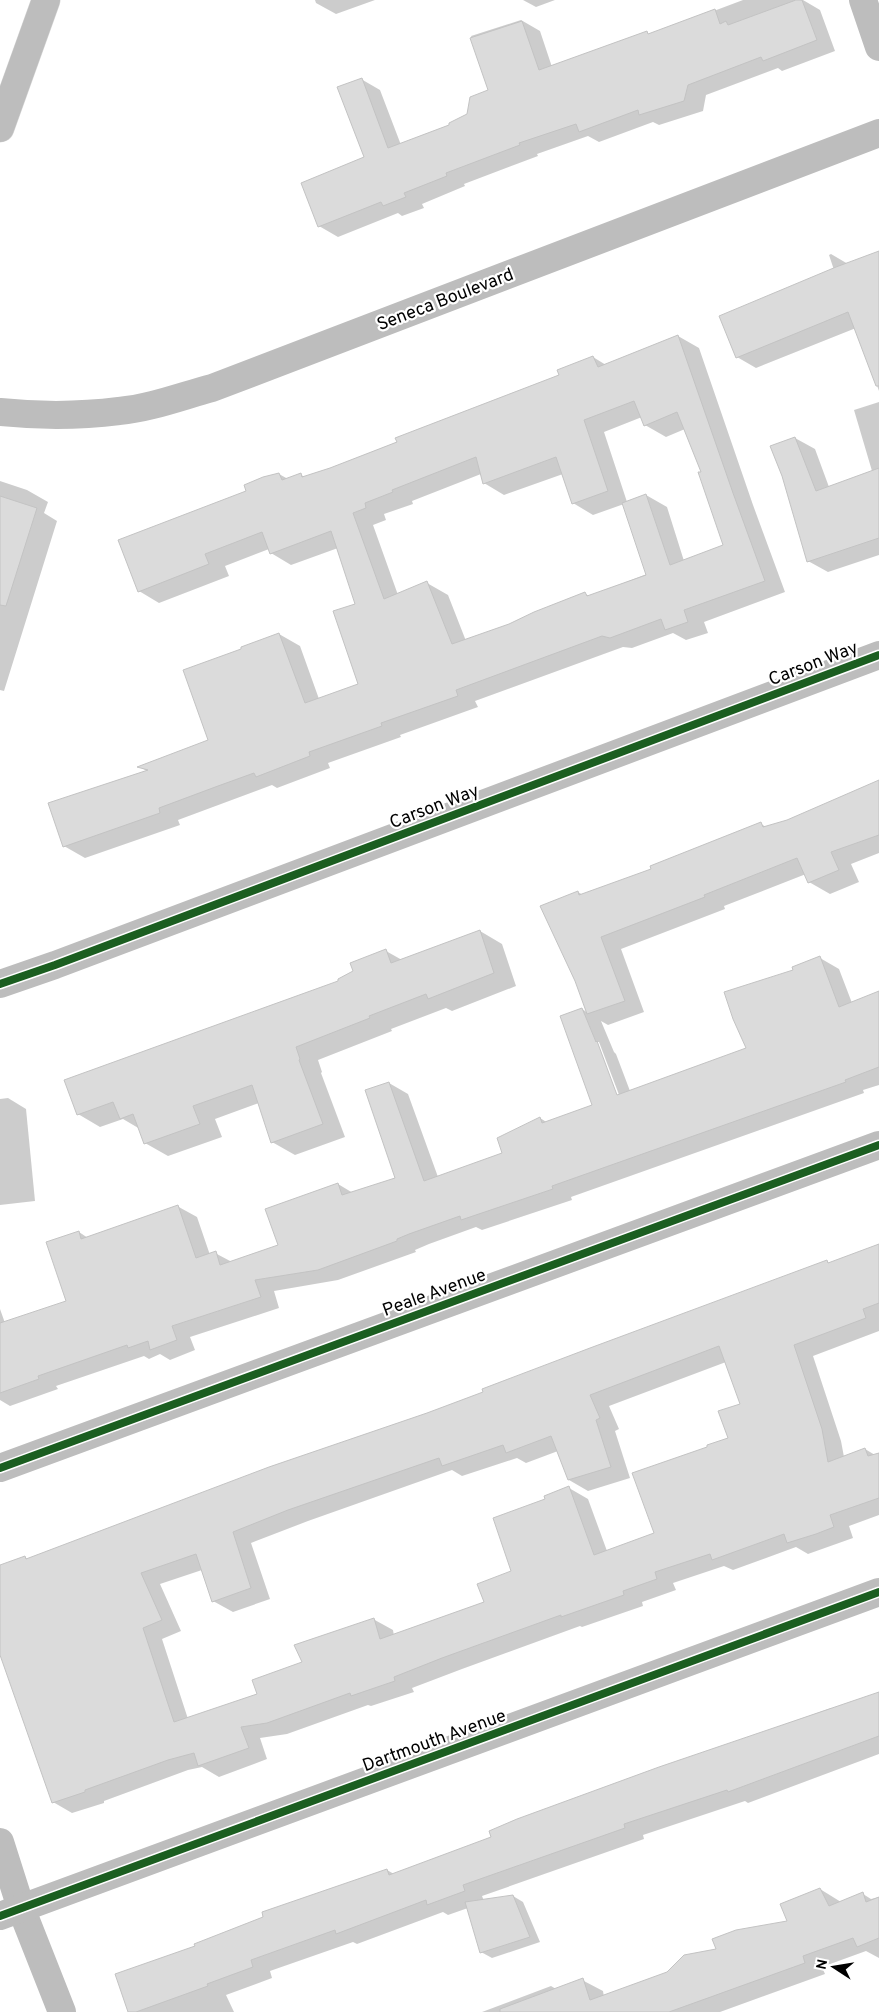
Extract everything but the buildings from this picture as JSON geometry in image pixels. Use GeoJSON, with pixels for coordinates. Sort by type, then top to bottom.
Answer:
{"type":"FeatureCollection","features":[{"type":"Feature","properties":{"kind":"street"},"geometry":{"type":"LineString","coordinates":[[0,128],[46,0]]}},
{"type":"Feature","properties":{"kind":"street"},"geometry":{"type":"LineString","coordinates":[[863,0],[879,47]]}},
{"type":"Feature","properties":{"kind":"street","name":"Seneca Boulevard"},"geometry":{"type":"LineString","coordinates":[[0,412],[63,415],[119,412],[212,388],[879,133]]}},
{"type":"Feature","properties":{"kind":"street","name":"Carson Way"},"geometry":{"type":"LineString","coordinates":[[0,984],[879,655]]}},
{"type":"Feature","properties":{"kind":"street","name":"Peale Avenue"},"geometry":{"type":"LineString","coordinates":[[0,1468],[879,1145]]}},
{"type":"Feature","properties":{"kind":"street","name":"Dartmouth Avenue"},"geometry":{"type":"LineString","coordinates":[[11,1912],[879,1592]]}},
{"type":"Feature","properties":{"kind":"street"},"geometry":{"type":"LineString","coordinates":[[0,1842],[11,1912],[62,2012]]}},
{"type":"Feature","properties":{"kind":"cycle path"},"geometry":{"type":"LineString","coordinates":[[0,984],[879,655]]}},
{"type":"Feature","properties":{"kind":"cycle path"},"geometry":{"type":"LineString","coordinates":[[0,1468],[879,1145]]}},
{"type":"Feature","properties":{"kind":"cycle path"},"geometry":{"type":"LineString","coordinates":[[0,1916],[879,1592]]}}]}
